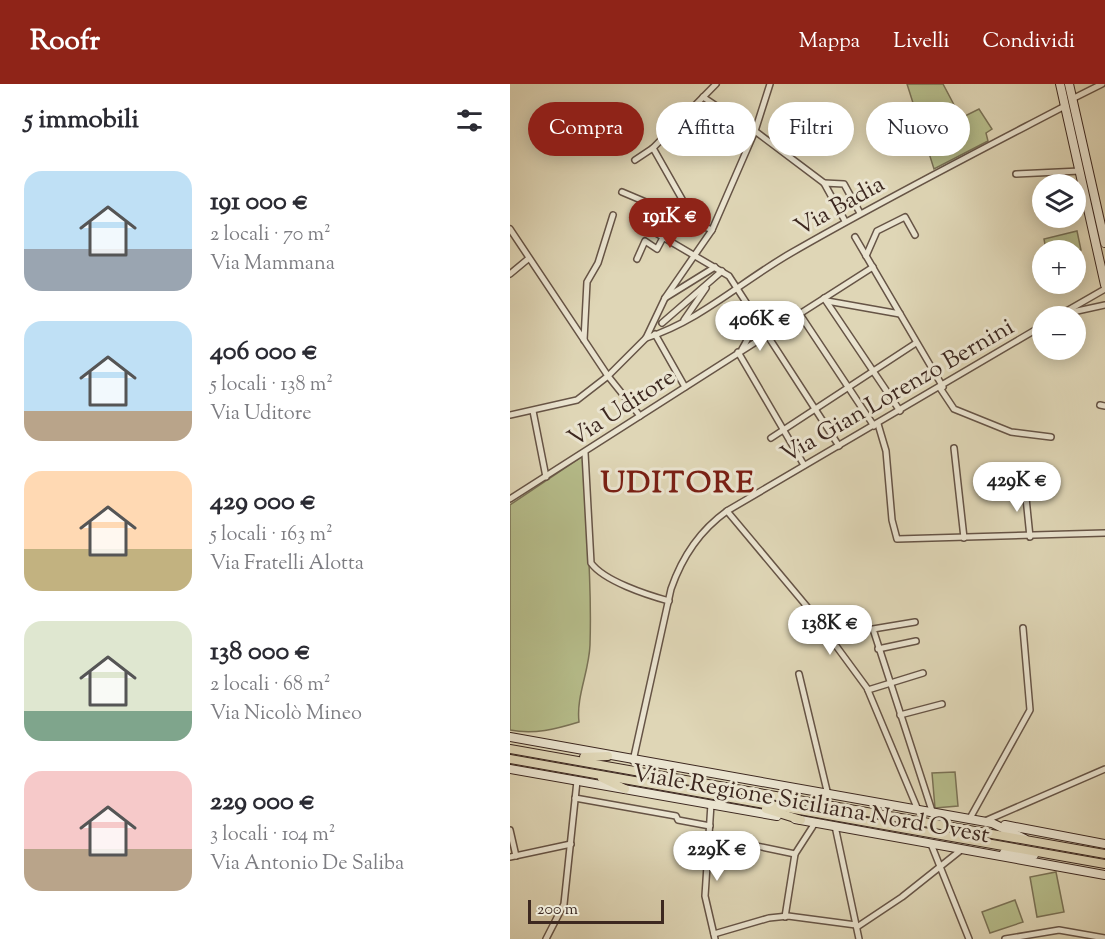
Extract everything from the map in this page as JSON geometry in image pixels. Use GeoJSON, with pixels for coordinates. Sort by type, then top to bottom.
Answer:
{"type":"FeatureCollection","features":[{"type":"Feature","properties":{"kind":"main road","name":"Viale Regione Siciliana Nord Ovest"},"geometry":{"type":"LineString","coordinates":[[510,748],[1105,854]]}},
{"type":"Feature","properties":{"kind":"main road"},"geometry":{"type":"LineString","coordinates":[[569,758],[608,756]]}},
{"type":"Feature","properties":{"kind":"main road","name":"Viale Regione Siciliana Nord Ovest"},"geometry":{"type":"LineString","coordinates":[[510,759],[1105,864]]}},
{"type":"Feature","properties":{"kind":"main road"},"geometry":{"type":"LineString","coordinates":[[594,774],[625,789]]}},
{"type":"Feature","properties":{"kind":"main road"},"geometry":{"type":"LineString","coordinates":[[728,798],[801,820]]}},
{"type":"Feature","properties":{"kind":"street"},"geometry":{"type":"LineString","coordinates":[[698,102],[716,84]]}},
{"type":"Feature","properties":{"kind":"street"},"geometry":{"type":"LineString","coordinates":[[756,128],[770,84]]}},
{"type":"Feature","properties":{"kind":"street"},"geometry":{"type":"LineString","coordinates":[[1060,84],[1080,171],[1105,243]]}},
{"type":"Feature","properties":{"kind":"street"},"geometry":{"type":"LineString","coordinates":[[1069,84],[1105,287],[1075,306]]}},
{"type":"Feature","properties":{"kind":"street"},"geometry":{"type":"LineString","coordinates":[[1072,99],[1102,84]]}},
{"type":"Feature","properties":{"kind":"street"},"geometry":{"type":"LineString","coordinates":[[703,97],[710,102]]}},
{"type":"Feature","properties":{"kind":"street","name":"Via Badia"},"geometry":{"type":"LineString","coordinates":[[646,338],[669,330],[739,288],[771,264],[845,221],[1065,106]]}},
{"type":"Feature","properties":{"kind":"street"},"geometry":{"type":"LineString","coordinates":[[756,132],[824,183],[845,221]]}},
{"type":"Feature","properties":{"kind":"street"},"geometry":{"type":"LineString","coordinates":[[635,160],[656,144]]}},
{"type":"Feature","properties":{"kind":"street"},"geometry":{"type":"LineString","coordinates":[[652,148],[696,224]]}},
{"type":"Feature","properties":{"kind":"street"},"geometry":{"type":"LineString","coordinates":[[510,415],[577,400],[608,376],[646,338],[664,298],[711,231],[744,156]]}},
{"type":"Feature","properties":{"kind":"street"},"geometry":{"type":"LineString","coordinates":[[1016,174],[1080,171]]}},
{"type":"Feature","properties":{"kind":"street"},"geometry":{"type":"LineString","coordinates":[[824,183],[844,184],[860,213]]}},
{"type":"Feature","properties":{"kind":"street"},"geometry":{"type":"LineString","coordinates":[[622,192],[711,231]]}},
{"type":"Feature","properties":{"kind":"street"},"geometry":{"type":"LineString","coordinates":[[584,341],[586,282],[598,263],[613,215]]}},
{"type":"Feature","properties":{"kind":"street"},"geometry":{"type":"LineString","coordinates":[[637,259],[645,241],[657,249],[675,215]]}},
{"type":"Feature","properties":{"kind":"street"},"geometry":{"type":"LineString","coordinates":[[867,256],[877,231],[905,217],[915,235]]}},
{"type":"Feature","properties":{"kind":"street"},"geometry":{"type":"LineString","coordinates":[[639,223],[722,271],[739,288],[839,446]]}},
{"type":"Feature","properties":{"kind":"street"},"geometry":{"type":"LineString","coordinates":[[510,229],[608,376],[640,416]]}},
{"type":"Feature","properties":{"kind":"street"},"geometry":{"type":"LineString","coordinates":[[855,237],[954,409],[1011,432],[1051,437]]}},
{"type":"Feature","properties":{"kind":"street"},"geometry":{"type":"LineString","coordinates":[[510,274],[528,259]]}},
{"type":"Feature","properties":{"kind":"street"},"geometry":{"type":"LineString","coordinates":[[664,298],[715,267]]}},
{"type":"Feature","properties":{"kind":"street","name":"Via Uditore"},"geometry":{"type":"LineString","coordinates":[[510,499],[799,314],[826,300],[873,267]]}},
{"type":"Feature","properties":{"kind":"street"},"geometry":{"type":"LineString","coordinates":[[682,322],[709,284],[722,271]]}},
{"type":"Feature","properties":{"kind":"street"},"geometry":{"type":"LineString","coordinates":[[662,323],[691,296],[709,284]]}},
{"type":"Feature","properties":{"kind":"street"},"geometry":{"type":"LineString","coordinates":[[826,300],[900,314]]}},
{"type":"Feature","properties":{"kind":"street"},"geometry":{"type":"LineString","coordinates":[[826,300],[900,411]]}},
{"type":"Feature","properties":{"kind":"street"},"geometry":{"type":"LineString","coordinates":[[1086,309],[1105,305]]}},
{"type":"Feature","properties":{"kind":"street"},"geometry":{"type":"LineString","coordinates":[[750,306],[753,321],[749,338],[739,352],[804,465]]}},
{"type":"Feature","properties":{"kind":"street"},"geometry":{"type":"LineString","coordinates":[[799,314],[876,425],[886,451],[895,537],[898,539],[1030,537],[1105,533]]}},
{"type":"Feature","properties":{"kind":"street"},"geometry":{"type":"LineString","coordinates":[[654,319],[669,330]]}},
{"type":"Feature","properties":{"kind":"street"},"geometry":{"type":"LineString","coordinates":[[649,331],[657,334],[685,387]]}},
{"type":"Feature","properties":{"kind":"street","name":"Via Gian Lorenzo Bernini"},"geometry":{"type":"LineString","coordinates":[[633,761],[669,601],[680,566],[693,544],[727,510],[942,387],[1032,332]]}},
{"type":"Feature","properties":{"kind":"street"},"geometry":{"type":"LineString","coordinates":[[771,438],[916,343]]}},
{"type":"Feature","properties":{"kind":"street"},"geometry":{"type":"LineString","coordinates":[[533,411],[546,477]]}},
{"type":"Feature","properties":{"kind":"street"},"geometry":{"type":"LineString","coordinates":[[954,448],[964,538]]}},
{"type":"Feature","properties":{"kind":"street"},"geometry":{"type":"LineString","coordinates":[[585,453],[591,563],[597,571],[649,596],[669,601]]}},
{"type":"Feature","properties":{"kind":"street"},"geometry":{"type":"LineString","coordinates":[[1025,488],[1030,537]]}},
{"type":"Feature","properties":{"kind":"street"},"geometry":{"type":"LineString","coordinates":[[727,510],[816,618],[868,690],[919,811]]}},
{"type":"Feature","properties":{"kind":"street"},"geometry":{"type":"LineString","coordinates":[[915,622],[873,629],[933,814]]}},
{"type":"Feature","properties":{"kind":"street"},"geometry":{"type":"LineString","coordinates":[[969,820],[1030,710],[1023,628]]}},
{"type":"Feature","properties":{"kind":"street"},"geometry":{"type":"LineString","coordinates":[[878,649],[916,641]]}},
{"type":"Feature","properties":{"kind":"street"},"geometry":{"type":"LineString","coordinates":[[868,690],[923,673]]}},
{"type":"Feature","properties":{"kind":"street"},"geometry":{"type":"LineString","coordinates":[[799,675],[828,795]]}},
{"type":"Feature","properties":{"kind":"street"},"geometry":{"type":"LineString","coordinates":[[900,715],[942,704]]}},
{"type":"Feature","properties":{"kind":"street","name":"Viale Regione Siciliana Nord Ovest"},"geometry":{"type":"LineString","coordinates":[[510,737],[633,761],[1105,843]]}},
{"type":"Feature","properties":{"kind":"street","name":"Viale Regione Siciliana Nord Ovest"},"geometry":{"type":"LineString","coordinates":[[510,769],[1050,865],[1105,877]]}},
{"type":"Feature","properties":{"kind":"street"},"geometry":{"type":"LineString","coordinates":[[987,822],[1105,769]]}},
{"type":"Feature","properties":{"kind":"street"},"geometry":{"type":"LineString","coordinates":[[546,939],[564,904],[577,781]]}},
{"type":"Feature","properties":{"kind":"street"},"geometry":{"type":"LineString","coordinates":[[575,798],[676,816],[678,820],[710,826]]}},
{"type":"Feature","properties":{"kind":"street"},"geometry":{"type":"LineString","coordinates":[[711,804],[705,896],[715,937],[785,916],[856,926],[902,897],[961,850]]}},
{"type":"Feature","properties":{"kind":"street"},"geometry":{"type":"LineString","coordinates":[[878,813],[894,807]]}},
{"type":"Feature","properties":{"kind":"street"},"geometry":{"type":"LineString","coordinates":[[987,822],[1029,841]]}},
{"type":"Feature","properties":{"kind":"street"},"geometry":{"type":"LineString","coordinates":[[785,916],[795,854],[815,823]]}},
{"type":"Feature","properties":{"kind":"street"},"geometry":{"type":"LineString","coordinates":[[835,826],[859,939]]}},
{"type":"Feature","properties":{"kind":"street"},"geometry":{"type":"LineString","coordinates":[[510,830],[513,857],[571,844]]}},
{"type":"Feature","properties":{"kind":"street"},"geometry":{"type":"LineString","coordinates":[[709,836],[795,854]]}},
{"type":"Feature","properties":{"kind":"street"},"geometry":{"type":"LineString","coordinates":[[931,844],[969,939]]}},
{"type":"Feature","properties":{"kind":"street"},"geometry":{"type":"LineString","coordinates":[[973,852],[1057,855]]}},
{"type":"Feature","properties":{"kind":"street"},"geometry":{"type":"LineString","coordinates":[[1005,939],[1052,930],[1105,938]]}},
{"type":"Feature","properties":{"kind":"green space"},"geometry":{"type":"Polygon","coordinates":[[[907,84],[943,84],[953,102],[913,102],[907,84]]]}},
{"type":"Feature","properties":{"kind":"green space"},"geometry":{"type":"Polygon","coordinates":[[[979,109],[992,129],[986,133],[988,141],[970,150],[970,114],[979,109]]]}},
{"type":"Feature","properties":{"kind":"green space"},"geometry":{"type":"Polygon","coordinates":[[[930,156],[959,156],[934,169],[930,156]]]}},
{"type":"Feature","properties":{"kind":"green space"},"geometry":{"type":"Polygon","coordinates":[[[1077,231],[1079,240],[1044,240],[1077,231]]]}},
{"type":"Feature","properties":{"kind":"green space"},"geometry":{"type":"Polygon","coordinates":[[[583,456],[590,645],[579,703],[579,722],[536,732],[510,730],[510,505],[583,456]]]}},
{"type":"Feature","properties":{"kind":"green space"},"geometry":{"type":"Polygon","coordinates":[[[955,772],[958,806],[935,808],[932,773],[955,772]]]}},
{"type":"Feature","properties":{"kind":"green space"},"geometry":{"type":"Polygon","coordinates":[[[1056,872],[1064,912],[1037,917],[1030,877],[1056,872]]]}},
{"type":"Feature","properties":{"kind":"green space"},"geometry":{"type":"Polygon","coordinates":[[[1015,900],[1023,922],[990,933],[982,912],[1015,900]]]}},
{"type":"Feature","properties":{"kind":"district","name":"UDITORE"},"geometry":{"type":"Point","coordinates":[678,482]}}]}
